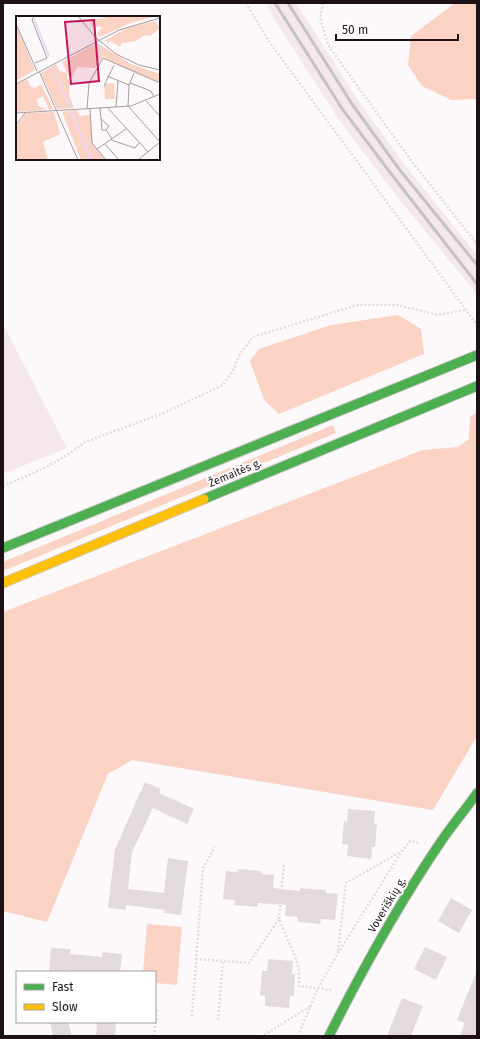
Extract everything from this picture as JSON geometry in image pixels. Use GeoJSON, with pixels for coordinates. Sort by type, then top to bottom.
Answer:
{"type":"FeatureCollection","features":[{"type":"Feature","properties":{"kind":"main road","name":"Žemaitės g."},"geometry":{"type":"LineString","coordinates":[[3,548],[477,355]]}},
{"type":"Feature","properties":{"kind":"main road","name":"Žemaitės g."},"geometry":{"type":"LineString","coordinates":[[3,583],[477,386]]}},
{"type":"Feature","properties":{"kind":"main road","name":"Voveriškių g."},"geometry":{"type":"LineString","coordinates":[[328,1036],[395,914],[438,846],[477,794]]}},
{"type":"Feature","properties":{"kind":"path"},"geometry":{"type":"LineString","coordinates":[[246,3],[268,40],[477,325]]}},
{"type":"Feature","properties":{"kind":"path"},"geometry":{"type":"LineString","coordinates":[[324,3],[320,18],[328,45],[410,159],[477,244]]}},
{"type":"Feature","properties":{"kind":"path"},"geometry":{"type":"LineString","coordinates":[[3,486],[39,471],[86,442],[164,413],[223,385],[232,372],[240,354],[253,337],[357,305],[397,305],[438,315],[465,310]]}},
{"type":"Feature","properties":{"kind":"path"},"geometry":{"type":"LineString","coordinates":[[298,1036],[312,1006],[318,988],[338,953],[402,851],[410,841],[438,846]]}},
{"type":"Feature","properties":{"kind":"path"},"geometry":{"type":"LineString","coordinates":[[192,1016],[203,868],[215,847]]}},
{"type":"Feature","properties":{"kind":"path"},"geometry":{"type":"LineString","coordinates":[[338,953],[346,883],[402,851]]}},
{"type":"Feature","properties":{"kind":"path"},"geometry":{"type":"LineString","coordinates":[[284,864],[279,919],[299,969],[299,986],[351,992]]}},
{"type":"Feature","properties":{"kind":"path"},"geometry":{"type":"LineString","coordinates":[[196,959],[249,963],[279,919]]}},
{"type":"Feature","properties":{"kind":"path"},"geometry":{"type":"LineString","coordinates":[[218,1020],[223,961]]}},
{"type":"Feature","properties":{"kind":"path"},"geometry":{"type":"LineString","coordinates":[[264,1035],[312,1006]]}},
{"type":"Feature","properties":{"kind":"path"},"geometry":{"type":"LineString","coordinates":[[156,1019],[157,1010]]}},
{"type":"Feature","properties":{"kind":"path"},"geometry":{"type":"LineString","coordinates":[[154,1036],[156,1023]]}},
{"type":"Feature","properties":{"kind":"shaded area"},"geometry":{"type":"Polygon","coordinates":[[[266,3],[296,3],[358,100],[404,164],[477,255],[477,294],[402,203],[339,120],[273,17],[266,3]]]}},
{"type":"Feature","properties":{"kind":"shaded area"},"geometry":{"type":"Polygon","coordinates":[[[455,3],[477,3],[477,99],[451,100],[422,86],[408,65],[411,36],[455,3]]]}},
{"type":"Feature","properties":{"kind":"shaded area"},"geometry":{"type":"Polygon","coordinates":[[[398,315],[421,329],[424,354],[279,414],[264,400],[250,361],[259,349],[331,325],[398,315]]]}},
{"type":"Feature","properties":{"kind":"shaded area"},"geometry":{"type":"Polygon","coordinates":[[[3,324],[67,448],[3,474],[3,324]]]}},
{"type":"Feature","properties":{"kind":"shaded area"},"geometry":{"type":"Polygon","coordinates":[[[477,412],[477,736],[433,810],[132,760],[108,774],[47,922],[3,911],[3,612],[423,450],[458,447],[469,439],[470,417],[477,412]]]}},
{"type":"Feature","properties":{"kind":"shaded area"},"geometry":{"type":"Polygon","coordinates":[[[333,425],[336,433],[3,571],[3,562],[333,425]]]}},
{"type":"Feature","properties":{"kind":"shaded area"},"geometry":{"type":"Polygon","coordinates":[[[147,924],[182,927],[177,985],[156,983],[156,971],[143,971],[147,924]]]}},
{"type":"Feature","properties":{"kind":"building"},"geometry":{"type":"Polygon","coordinates":[[[145,782],[161,789],[159,793],[194,809],[187,824],[153,808],[132,852],[128,889],[164,893],[168,858],[188,861],[181,915],[164,913],[165,910],[126,905],[126,910],[108,908],[115,849],[145,782]]]}},
{"type":"Feature","properties":{"kind":"building"},"geometry":{"type":"Polygon","coordinates":[[[348,809],[375,811],[374,824],[377,824],[375,847],[372,847],[371,859],[347,856],[348,845],[342,844],[344,821],[347,822],[348,809]]]}},
{"type":"Feature","properties":{"kind":"building"},"geometry":{"type":"Polygon","coordinates":[[[238,869],[261,871],[261,874],[274,875],[273,888],[300,891],[300,888],[326,890],[326,893],[338,894],[335,920],[321,919],[320,924],[298,922],[298,917],[285,916],[286,905],[258,903],[258,907],[234,905],[235,900],[223,899],[226,871],[237,872],[238,869]]]}},
{"type":"Feature","properties":{"kind":"building"},"geometry":{"type":"Polygon","coordinates":[[[451,898],[472,910],[459,933],[438,921],[451,898]]]}},
{"type":"Feature","properties":{"kind":"building"},"geometry":{"type":"Polygon","coordinates":[[[425,947],[447,957],[436,980],[414,969],[425,947]]]}},
{"type":"Feature","properties":{"kind":"building"},"geometry":{"type":"Polygon","coordinates":[[[51,948],[70,949],[70,954],[102,957],[102,952],[122,954],[120,971],[49,971],[51,948]]]}},
{"type":"Feature","properties":{"kind":"building"},"geometry":{"type":"Polygon","coordinates":[[[268,959],[293,961],[292,974],[295,974],[294,996],[290,996],[289,1008],[265,1006],[265,996],[260,995],[262,971],[267,971],[268,959]]]}},
{"type":"Feature","properties":{"kind":"building"},"geometry":{"type":"Polygon","coordinates":[[[477,970],[477,1036],[460,1036],[465,1023],[457,1020],[477,970]]]}},
{"type":"Feature","properties":{"kind":"building"},"geometry":{"type":"Polygon","coordinates":[[[402,998],[423,1006],[411,1036],[387,1036],[402,998]]]}},
{"type":"Feature","properties":{"kind":"building"},"geometry":{"type":"Polygon","coordinates":[[[50,1023],[68,1023],[72,1036],[53,1036],[50,1023]]]}},
{"type":"Feature","properties":{"kind":"building"},"geometry":{"type":"Polygon","coordinates":[[[97,1023],[116,1023],[115,1036],[96,1036],[97,1023]]]}},
{"type":"Feature","properties":{"kind":"railway"},"geometry":{"type":"LineString","coordinates":[[275,3],[343,110],[477,284]]}},
{"type":"Feature","properties":{"kind":"railway"},"geometry":{"type":"LineString","coordinates":[[288,3],[352,104],[399,169],[477,265]]}},
{"type":"Feature","properties":{"kind":"traffic: fast"},"geometry":{"type":"LineString","coordinates":[[3,548],[477,355]]}},
{"type":"Feature","properties":{"kind":"traffic: fast"},"geometry":{"type":"LineString","coordinates":[[204,499],[477,386]]}},
{"type":"Feature","properties":{"kind":"traffic: fast"},"geometry":{"type":"LineString","coordinates":[[329,1036],[355,985],[411,887],[442,840],[477,793]]}},
{"type":"Feature","properties":{"kind":"traffic: slow"},"geometry":{"type":"LineString","coordinates":[[3,583],[204,499]]}}]}
